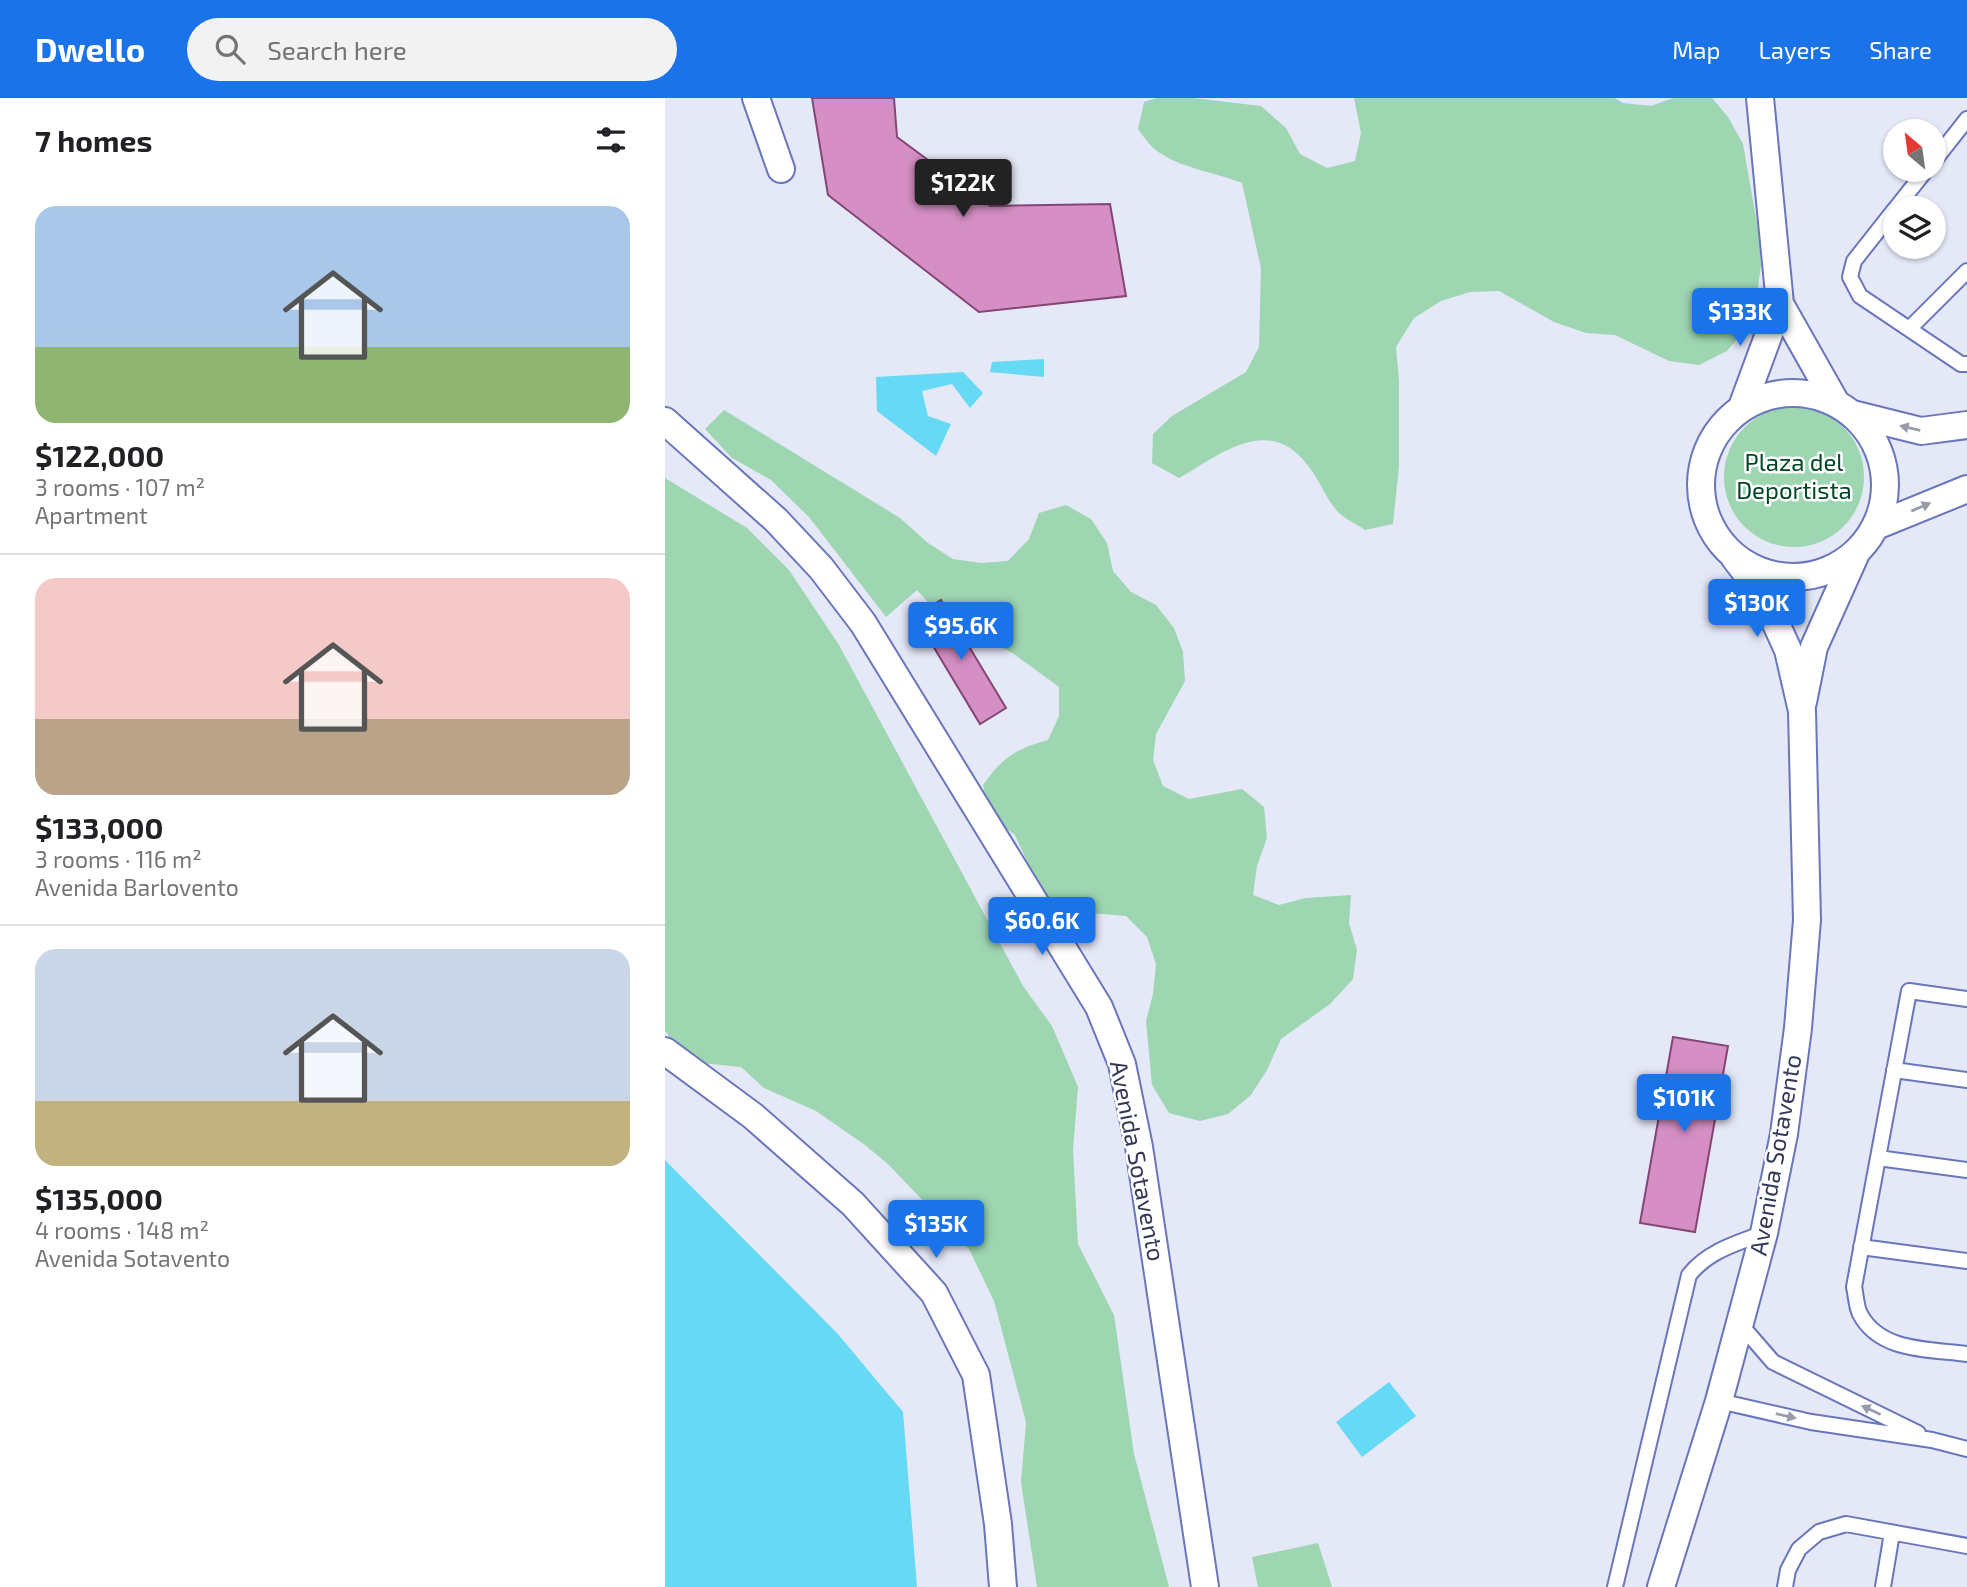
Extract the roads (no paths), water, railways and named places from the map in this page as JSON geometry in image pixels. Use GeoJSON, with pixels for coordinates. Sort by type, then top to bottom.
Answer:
{"type":"FeatureCollection","features":[{"type":"Feature","properties":{"kind":"street"},"geometry":{"type":"LineString","coordinates":[[756,98],[781,169]]}},
{"type":"Feature","properties":{"kind":"street"},"geometry":{"type":"LineString","coordinates":[[1742,407],[1780,304],[1760,98]]}},
{"type":"Feature","properties":{"kind":"street"},"geometry":{"type":"LineString","coordinates":[[1780,304],[1845,408],[1873,437],[1884,465],[1885,496],[1876,526],[1857,551],[1829,569],[1797,577],[1763,573],[1734,556],[1712,531],[1701,498],[1703,463],[1717,432],[1742,407],[1772,395],[1805,393],[1845,408],[1921,430],[1967,425]]}},
{"type":"Feature","properties":{"kind":"street","name":"Avenida Sotavento"},"geometry":{"type":"LineString","coordinates":[[665,421],[776,520],[821,568],[863,622],[1099,1007],[1122,1064],[1139,1147],[1205,1587]]}},
{"type":"Feature","properties":{"kind":"street"},"geometry":{"type":"LineString","coordinates":[[1876,526],[1967,489]]}},
{"type":"Feature","properties":{"kind":"street","name":"Avenida Sotavento"},"geometry":{"type":"LineString","coordinates":[[1801,710],[1815,647],[1857,551]]}},
{"type":"Feature","properties":{"kind":"street","name":"Avenida Sotavento"},"geometry":{"type":"LineString","coordinates":[[1661,1587],[1719,1401],[1764,1233],[1784,1134],[1807,920],[1801,710],[1788,650],[1763,595],[1734,556]]}},
{"type":"Feature","properties":{"kind":"street"},"geometry":{"type":"LineString","coordinates":[[665,1051],[753,1116],[853,1204],[934,1293],[976,1375],[998,1524],[1003,1587]]}},
{"type":"Feature","properties":{"kind":"lane"},"geometry":{"type":"LineString","coordinates":[[1946,146],[1967,119]]}},
{"type":"Feature","properties":{"kind":"lane"},"geometry":{"type":"LineString","coordinates":[[1906,196],[1917,182]]}},
{"type":"Feature","properties":{"kind":"lane"},"geometry":{"type":"LineString","coordinates":[[1883,225],[1854,261],[1850,277],[1860,296],[1961,364],[1967,364]]}},
{"type":"Feature","properties":{"kind":"lane"},"geometry":{"type":"LineString","coordinates":[[1909,329],[1967,271]]}},
{"type":"Feature","properties":{"kind":"lane"},"geometry":{"type":"LineString","coordinates":[[1967,999],[1909,991],[1854,1287],[1859,1312],[1873,1332],[1895,1344],[1967,1354]]}},
{"type":"Feature","properties":{"kind":"lane"},"geometry":{"type":"LineString","coordinates":[[1894,1070],[1967,1080]]}},
{"type":"Feature","properties":{"kind":"lane"},"geometry":{"type":"LineString","coordinates":[[1878,1158],[1967,1170]]}},
{"type":"Feature","properties":{"kind":"lane"},"geometry":{"type":"LineString","coordinates":[[1615,1587],[1689,1275],[1700,1261],[1764,1233]]}},
{"type":"Feature","properties":{"kind":"lane"},"geometry":{"type":"LineString","coordinates":[[1861,1247],[1967,1261]]}},
{"type":"Feature","properties":{"kind":"lane"},"geometry":{"type":"LineString","coordinates":[[1741,1325],[1773,1362],[1932,1440]]}},
{"type":"Feature","properties":{"kind":"lane"},"geometry":{"type":"LineString","coordinates":[[1719,1401],[1811,1422],[1932,1440],[1967,1448]]}},
{"type":"Feature","properties":{"kind":"lane"},"geometry":{"type":"LineString","coordinates":[[1785,1587],[1788,1570],[1799,1549],[1819,1532],[1846,1524],[1967,1546]]}},
{"type":"Feature","properties":{"kind":"lane"},"geometry":{"type":"LineString","coordinates":[[1883,1587],[1892,1533]]}},
{"type":"Feature","properties":{"kind":"water"},"geometry":{"type":"Polygon","coordinates":[[[1044,359],[1044,377],[990,372],[992,362],[1044,359]]]}},
{"type":"Feature","properties":{"kind":"water"},"geometry":{"type":"Polygon","coordinates":[[[963,372],[983,393],[970,408],[952,384],[922,391],[928,416],[951,424],[936,456],[877,411],[876,377],[963,372]]]}},
{"type":"Feature","properties":{"kind":"water"},"geometry":{"type":"Polygon","coordinates":[[[665,1160],[837,1333],[903,1412],[917,1587],[665,1587],[665,1160]]]}},
{"type":"Feature","properties":{"kind":"water"},"geometry":{"type":"Polygon","coordinates":[[[1389,1382],[1416,1416],[1362,1457],[1336,1422],[1389,1382]]]}},
{"type":"Feature","properties":{"kind":"park label","name":"Plaza del Deportista"},"geometry":{"type":"Point","coordinates":[1794,477]}}]}
